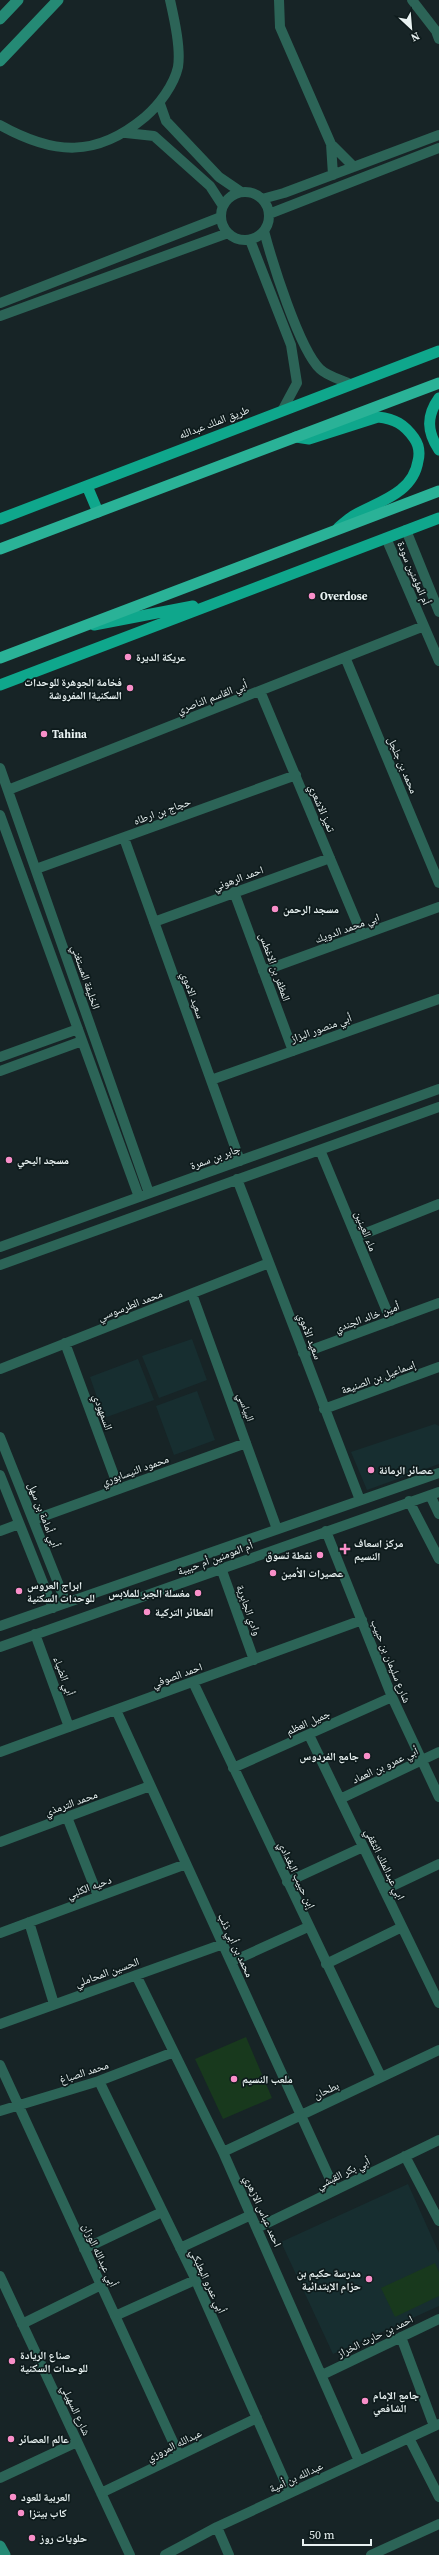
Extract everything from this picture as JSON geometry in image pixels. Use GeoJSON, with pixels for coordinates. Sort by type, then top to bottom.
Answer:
{"type":"FeatureCollection","features":[{"type":"Feature","properties":{"kind":"highway"},"geometry":{"type":"LineString","coordinates":[[0,549],[439,383]]}},
{"type":"Feature","properties":{"kind":"highway"},"geometry":{"type":"LineString","coordinates":[[0,658],[439,491]]}},
{"type":"Feature","properties":{"kind":"main road"},"geometry":{"type":"LineString","coordinates":[[0,19],[18,0]]}},
{"type":"Feature","properties":{"kind":"main road"},"geometry":{"type":"LineString","coordinates":[[0,61],[58,0]]}},
{"type":"Feature","properties":{"kind":"main road","name":"طريق الملك عبدالله"},"geometry":{"type":"LineString","coordinates":[[0,519],[283,409],[439,351]]}},
{"type":"Feature","properties":{"kind":"main road"},"geometry":{"type":"LineString","coordinates":[[439,398],[433,407],[429,420],[430,432],[439,450]]}},
{"type":"Feature","properties":{"kind":"main road"},"geometry":{"type":"LineString","coordinates":[[296,437],[309,438],[378,417],[390,418],[401,423],[415,440],[419,450],[417,467],[406,486],[374,507],[353,516],[335,531]]}},
{"type":"Feature","properties":{"kind":"main road"},"geometry":{"type":"LineString","coordinates":[[87,486],[98,512]]}},
{"type":"Feature","properties":{"kind":"main road"},"geometry":{"type":"LineString","coordinates":[[0,685],[439,518]]}},
{"type":"Feature","properties":{"kind":"main road"},"geometry":{"type":"LineString","coordinates":[[84,627],[221,601]]}},
{"type":"Feature","properties":{"kind":"main road"},"geometry":{"type":"LineString","coordinates":[[0,2546],[5,2555]]}},
{"type":"Feature","properties":{"kind":"street"},"geometry":{"type":"LineString","coordinates":[[0,125],[28,140],[60,147],[91,146],[126,133],[160,104],[178,67],[176,28],[170,0]]}},
{"type":"Feature","properties":{"kind":"street"},"geometry":{"type":"LineString","coordinates":[[279,0],[280,27],[331,144],[333,175]]}},
{"type":"Feature","properties":{"kind":"street"},"geometry":{"type":"LineString","coordinates":[[412,0],[436,31],[439,39]]}},
{"type":"Feature","properties":{"kind":"street"},"geometry":{"type":"LineString","coordinates":[[160,104],[166,121],[219,177],[241,192]]}},
{"type":"Feature","properties":{"kind":"street"},"geometry":{"type":"LineString","coordinates":[[126,133],[154,136],[210,186],[223,206]]}},
{"type":"Feature","properties":{"kind":"street"},"geometry":{"type":"LineString","coordinates":[[262,199],[333,175],[439,135]]}},
{"type":"Feature","properties":{"kind":"street"},"geometry":{"type":"LineString","coordinates":[[331,144],[354,167]]}},
{"type":"Feature","properties":{"kind":"street"},"geometry":{"type":"LineString","coordinates":[[270,214],[439,148]]}},
{"type":"Feature","properties":{"kind":"street"},"geometry":{"type":"LineString","coordinates":[[264,231],[250,240],[238,239],[228,233],[221,217],[223,206],[230,197],[241,192],[253,193],[262,199],[270,214],[264,231],[270,254],[302,339],[320,370],[350,384]]}},
{"type":"Feature","properties":{"kind":"street"},"geometry":{"type":"LineString","coordinates":[[0,303],[221,217]]}},
{"type":"Feature","properties":{"kind":"street"},"geometry":{"type":"LineString","coordinates":[[0,316],[228,233]]}},
{"type":"Feature","properties":{"kind":"street"},"geometry":{"type":"LineString","coordinates":[[250,240],[291,345],[297,383],[283,409]]}},
{"type":"Feature","properties":{"kind":"street","name":"أم المؤمنين سودة"},"geometry":{"type":"LineString","coordinates":[[406,530],[439,612]]}},
{"type":"Feature","properties":{"kind":"street","name":"أم المؤمنين سودة"},"geometry":{"type":"LineString","coordinates":[[386,538],[439,661]]}},
{"type":"Feature","properties":{"kind":"street","name":"أبي القاسم الناصري"},"geometry":{"type":"LineString","coordinates":[[8,790],[424,626]]}},
{"type":"Feature","properties":{"kind":"street","name":"محمد بن جلجل"},"geometry":{"type":"LineString","coordinates":[[345,657],[439,883]]}},
{"type":"Feature","properties":{"kind":"street","name":"تميز الاشعري"},"geometry":{"type":"LineString","coordinates":[[260,691],[362,935]]}},
{"type":"Feature","properties":{"kind":"street","name":"الخليفة المستغني"},"geometry":{"type":"LineString","coordinates":[[0,768],[149,1193]]}},
{"type":"Feature","properties":{"kind":"street","name":"حجاج بن ارطاه"},"geometry":{"type":"LineString","coordinates":[[36,869],[296,775]]}},
{"type":"Feature","properties":{"kind":"street"},"geometry":{"type":"LineString","coordinates":[[0,815],[139,1197]]}},
{"type":"Feature","properties":{"kind":"street","name":"سعيد الاموي"},"geometry":{"type":"LineString","coordinates":[[124,838],[240,1161]]}},
{"type":"Feature","properties":{"kind":"street","name":"احمد الرهوني"},"geometry":{"type":"LineString","coordinates":[[154,922],[330,858]]}},
{"type":"Feature","properties":{"kind":"street","name":"المظفر بن الاغطس"},"geometry":{"type":"LineString","coordinates":[[234,892],[293,1051]]}},
{"type":"Feature","properties":{"kind":"street","name":"ابي محمد الدويك"},"geometry":{"type":"LineString","coordinates":[[263,971],[439,907]]}},
{"type":"Feature","properties":{"kind":"street","name":"أبي منصور البزاز"},"geometry":{"type":"LineString","coordinates":[[211,1080],[439,999]]}},
{"type":"Feature","properties":{"kind":"street"},"geometry":{"type":"LineString","coordinates":[[0,1057],[78,1029]]}},
{"type":"Feature","properties":{"kind":"street"},"geometry":{"type":"LineString","coordinates":[[0,1071],[82,1041]]}},
{"type":"Feature","properties":{"kind":"street","name":"جابر بن سمرة"},"geometry":{"type":"LineString","coordinates":[[0,1247],[439,1089]]}},
{"type":"Feature","properties":{"kind":"street"},"geometry":{"type":"LineString","coordinates":[[0,1264],[439,1107]]}},
{"type":"Feature","properties":{"kind":"street","name":"ماء العينين"},"geometry":{"type":"LineString","coordinates":[[320,1150],[391,1321]]}},
{"type":"Feature","properties":{"kind":"street","name":"سعيد الأموي"},"geometry":{"type":"LineString","coordinates":[[237,1180],[360,1500]]}},
{"type":"Feature","properties":{"kind":"street"},"geometry":{"type":"LineString","coordinates":[[356,1237],[439,1204]]}},
{"type":"Feature","properties":{"kind":"street","name":"محمد الطرسوسي"},"geometry":{"type":"LineString","coordinates":[[0,1369],[269,1263]]}},
{"type":"Feature","properties":{"kind":"street","name":"البياسي"},"geometry":{"type":"LineString","coordinates":[[192,1294],[277,1529]]}},
{"type":"Feature","properties":{"kind":"street","name":"أمين خالد الجندي"},"geometry":{"type":"LineString","coordinates":[[303,1353],[439,1303]]}},
{"type":"Feature","properties":{"kind":"street","name":"السمهودي"},"geometry":{"type":"LineString","coordinates":[[66,1343],[119,1489]]}},
{"type":"Feature","properties":{"kind":"street","name":"إسماعيل بن الصنيعة"},"geometry":{"type":"LineString","coordinates":[[324,1409],[439,1367]]}},
{"type":"Feature","properties":{"kind":"street","name":"أبي أمامة بن سهل"},"geometry":{"type":"LineString","coordinates":[[0,1437],[66,1603]]}},
{"type":"Feature","properties":{"kind":"street","name":"محمود النيسابوري"},"geometry":{"type":"LineString","coordinates":[[33,1520],[246,1443]]}},
{"type":"Feature","properties":{"kind":"street","name":"أم المومنين أم حبيبة"},"geometry":{"type":"LineString","coordinates":[[0,1626],[439,1473]]}},
{"type":"Feature","properties":{"kind":"street"},"geometry":{"type":"LineString","coordinates":[[0,1475],[53,1608]]}},
{"type":"Feature","properties":{"kind":"street"},"geometry":{"type":"LineString","coordinates":[[434,1493],[439,1514]]}},
{"type":"Feature","properties":{"kind":"street","name":"أم المومنين أم حبيبة"},"geometry":{"type":"LineString","coordinates":[[0,1647],[434,1493]]}},
{"type":"Feature","properties":{"kind":"street"},"geometry":{"type":"LineString","coordinates":[[409,1502],[439,1559]]}},
{"type":"Feature","properties":{"kind":"street"},"geometry":{"type":"LineString","coordinates":[[0,1531],[19,1524]]}},
{"type":"Feature","properties":{"kind":"street","name":"شارع سليمان بن حبيب"},"geometry":{"type":"LineString","coordinates":[[326,1531],[392,1697],[439,1797]]}},
{"type":"Feature","properties":{"kind":"street","name":"وادي الجابرية"},"geometry":{"type":"LineString","coordinates":[[221,1568],[254,1660]]}},
{"type":"Feature","properties":{"kind":"street","name":"احمد الصوفي"},"geometry":{"type":"LineString","coordinates":[[0,1752],[362,1620]]}},
{"type":"Feature","properties":{"kind":"street","name":"أبي الضياء"},"geometry":{"type":"LineString","coordinates":[[35,1634],[70,1727]]}},
{"type":"Feature","properties":{"kind":"street","name":"إبن حبيب البغدادي"},"geometry":{"type":"LineString","coordinates":[[192,1682],[381,2077]]}},
{"type":"Feature","properties":{"kind":"street","name":"جميل العظم"},"geometry":{"type":"LineString","coordinates":[[233,1768],[392,1697]]}},
{"type":"Feature","properties":{"kind":"street","name":"محمد بن أبي ذئب"},"geometry":{"type":"LineString","coordinates":[[116,1710],[335,2190]]}},
{"type":"Feature","properties":{"kind":"street","name":"ابي عبدالملك الثقفي"},"geometry":{"type":"LineString","coordinates":[[309,1735],[439,2003]]}},
{"type":"Feature","properties":{"kind":"street","name":"أبي عمرو بن العماد"},"geometry":{"type":"LineString","coordinates":[[340,1799],[439,1752]]}},
{"type":"Feature","properties":{"kind":"street","name":"محمد الترمذي"},"geometry":{"type":"LineString","coordinates":[[0,1842],[150,1786]]}},
{"type":"Feature","properties":{"kind":"street"},"geometry":{"type":"LineString","coordinates":[[67,1817],[98,1896]]}},
{"type":"Feature","properties":{"kind":"street"},"geometry":{"type":"LineString","coordinates":[[287,1882],[363,1847]]}},
{"type":"Feature","properties":{"kind":"street","name":"دحيه الكلبي"},"geometry":{"type":"LineString","coordinates":[[0,1933],[186,1864]]}},
{"type":"Feature","properties":{"kind":"street"},"geometry":{"type":"LineString","coordinates":[[384,1890],[439,1864]]}},
{"type":"Feature","properties":{"kind":"street"},"geometry":{"type":"LineString","coordinates":[[29,1922],[54,2004]]}},
{"type":"Feature","properties":{"kind":"street"},"geometry":{"type":"LineString","coordinates":[[231,1962],[308,1927]]}},
{"type":"Feature","properties":{"kind":"street"},"geometry":{"type":"LineString","coordinates":[[326,1964],[402,1927]]}},
{"type":"Feature","properties":{"kind":"street","name":"الحسين المحاملي"},"geometry":{"type":"LineString","coordinates":[[0,2024],[223,1944]]}},
{"type":"Feature","properties":{"kind":"street","name":"احمد عباس الازهري"},"geometry":{"type":"LineString","coordinates":[[136,1975],[223,2152],[359,2461]]}},
{"type":"Feature","properties":{"kind":"street","name":"بطحان"},"geometry":{"type":"LineString","coordinates":[[223,2152],[439,2050]]}},
{"type":"Feature","properties":{"kind":"street","name":"محمد الصباغ"},"geometry":{"type":"LineString","coordinates":[[0,2110],[99,2081],[174,2052]]}},
{"type":"Feature","properties":{"kind":"street","name":"أبي عبدالله الوزان"},"geometry":{"type":"LineString","coordinates":[[0,2065],[179,2455]]}},
{"type":"Feature","properties":{"kind":"street","name":"أبي عمرو البعلبكي"},"geometry":{"type":"LineString","coordinates":[[99,2081],[195,2280],[290,2493]]}},
{"type":"Feature","properties":{"kind":"street","name":"أبي بكر القبشي"},"geometry":{"type":"LineString","coordinates":[[257,2228],[439,2140]]}},
{"type":"Feature","properties":{"kind":"street"},"geometry":{"type":"LineString","coordinates":[[405,2156],[439,2221]]}},
{"type":"Feature","properties":{"kind":"street"},"geometry":{"type":"LineString","coordinates":[[84,2249],[162,2212]]}},
{"type":"Feature","properties":{"kind":"street"},"geometry":{"type":"LineString","coordinates":[[180,2248],[251,2215]]}},
{"type":"Feature","properties":{"kind":"street","name":"شارع السهيلي"},"geometry":{"type":"LineString","coordinates":[[0,2276],[130,2555]]}},
{"type":"Feature","properties":{"kind":"street"},"geometry":{"type":"LineString","coordinates":[[115,2316],[195,2280]]}},
{"type":"Feature","properties":{"kind":"street"},"geometry":{"type":"LineString","coordinates":[[22,2324],[100,2285]]}},
{"type":"Feature","properties":{"kind":"street","name":"احمد بن حارث الخراز"},"geometry":{"type":"LineString","coordinates":[[322,2375],[439,2319]]}},
{"type":"Feature","properties":{"kind":"street"},"geometry":{"type":"LineString","coordinates":[[401,2337],[436,2425]]}},
{"type":"Feature","properties":{"kind":"street","name":"عبدالله المروزي"},"geometry":{"type":"LineString","coordinates":[[101,2493],[257,2418]]}},
{"type":"Feature","properties":{"kind":"street","name":"عبدالله بن أمية"},"geometry":{"type":"LineString","coordinates":[[165,2555],[217,2527],[436,2425]]}},
{"type":"Feature","properties":{"kind":"street"},"geometry":{"type":"LineString","coordinates":[[409,2438],[439,2497]]}},
{"type":"Feature","properties":{"kind":"street"},"geometry":{"type":"LineString","coordinates":[[0,2478],[77,2442]]}},
{"type":"Feature","properties":{"kind":"street"},"geometry":{"type":"LineString","coordinates":[[371,2555],[439,2524]]}},
{"type":"Feature","properties":{"kind":"street"},"geometry":{"type":"LineString","coordinates":[[217,2527],[229,2555]]}},
{"type":"Feature","properties":{"kind":"shaded area"},"geometry":{"type":"Polygon","coordinates":[[[192,1339],[207,1380],[159,1398],[142,1356],[192,1339]]]}},
{"type":"Feature","properties":{"kind":"shaded area"},"geometry":{"type":"Polygon","coordinates":[[[138,1359],[154,1400],[104,1418],[90,1377],[138,1359]]]}},
{"type":"Feature","properties":{"kind":"shaded area"},"geometry":{"type":"Polygon","coordinates":[[[197,1391],[215,1440],[174,1455],[156,1406],[197,1391]]]}},
{"type":"Feature","properties":{"kind":"shaded area"},"geometry":{"type":"Polygon","coordinates":[[[435,1424],[439,1426],[439,1464],[367,1490],[351,1452],[435,1424]]]}},
{"type":"Feature","properties":{"kind":"shaded area","name":"مدرسة حكيم بن حزام الإبتدائية"},"geometry":{"type":"Polygon","coordinates":[[[408,2184],[439,2253],[439,2306],[333,2354],[281,2242],[408,2184]]]}},
{"type":"Feature","properties":{"kind":"green space","name":"ملعب النسيم"},"geometry":{"type":"Polygon","coordinates":[[[246,2037],[272,2098],[223,2119],[195,2059],[246,2037]]]}},
{"type":"Feature","properties":{"kind":"green space"},"geometry":{"type":"Polygon","coordinates":[[[435,2263],[439,2272],[439,2296],[395,2317],[381,2288],[435,2263]]]}},
{"type":"Feature","properties":{"kind":"place","name":"Overdose"},"geometry":{"type":"Point","coordinates":[312,596]}},
{"type":"Feature","properties":{"kind":"place","name":"عريكة الديرة"},"geometry":{"type":"Point","coordinates":[128,657]}},
{"type":"Feature","properties":{"kind":"place","name":"فخامة الجوهرة للوحدات السكنيةا المفروشة"},"geometry":{"type":"Point","coordinates":[130,688]}},
{"type":"Feature","properties":{"kind":"place","name":"Tahina"},"geometry":{"type":"Point","coordinates":[44,734]}},
{"type":"Feature","properties":{"kind":"place","name":"مسجد الرحمن"},"geometry":{"type":"Point","coordinates":[275,909]}},
{"type":"Feature","properties":{"kind":"place","name":"مسجد اليحي"},"geometry":{"type":"Point","coordinates":[9,1160]}},
{"type":"Feature","properties":{"kind":"place","name":"عصائر الرمانة"},"geometry":{"type":"Point","coordinates":[371,1470]}},
{"type":"Feature","properties":{"kind":"place","name":"مركز اسعاف النسيم"},"geometry":{"type":"Point","coordinates":[345,1549]}},
{"type":"Feature","properties":{"kind":"place","name":"نقطة تسوق"},"geometry":{"type":"Point","coordinates":[320,1555]}},
{"type":"Feature","properties":{"kind":"place","name":"عصيرات الأمين"},"geometry":{"type":"Point","coordinates":[273,1573]}},
{"type":"Feature","properties":{"kind":"place","name":"ابراج العروس للوحدات السكنية"},"geometry":{"type":"Point","coordinates":[19,1591]}},
{"type":"Feature","properties":{"kind":"place","name":"مغسلة الجبر للملابس"},"geometry":{"type":"Point","coordinates":[198,1593]}},
{"type":"Feature","properties":{"kind":"place","name":"الفطائر التركية"},"geometry":{"type":"Point","coordinates":[147,1612]}},
{"type":"Feature","properties":{"kind":"place","name":"جامع الفردوس"},"geometry":{"type":"Point","coordinates":[367,1756]}},
{"type":"Feature","properties":{"kind":"place","name":"ملعب النسيم"},"geometry":{"type":"Point","coordinates":[234,2079]}},
{"type":"Feature","properties":{"kind":"place","name":"مدرسة حكيم بن حزام الإبتدائية"},"geometry":{"type":"Point","coordinates":[369,2279]}},
{"type":"Feature","properties":{"kind":"place","name":"صناع الريادة للوحدات السكنية"},"geometry":{"type":"Point","coordinates":[12,2361]}},
{"type":"Feature","properties":{"kind":"place","name":"جامع الإمام الشافعي"},"geometry":{"type":"Point","coordinates":[365,2401]}},
{"type":"Feature","properties":{"kind":"place","name":"عالم العصائر"},"geometry":{"type":"Point","coordinates":[11,2439]}},
{"type":"Feature","properties":{"kind":"place","name":"العربية للعود"},"geometry":{"type":"Point","coordinates":[13,2497]}},
{"type":"Feature","properties":{"kind":"place","name":"كاب بيتزا"},"geometry":{"type":"Point","coordinates":[21,2513]}},
{"type":"Feature","properties":{"kind":"place","name":"حلويات روز"},"geometry":{"type":"Point","coordinates":[32,2538]}}]}
